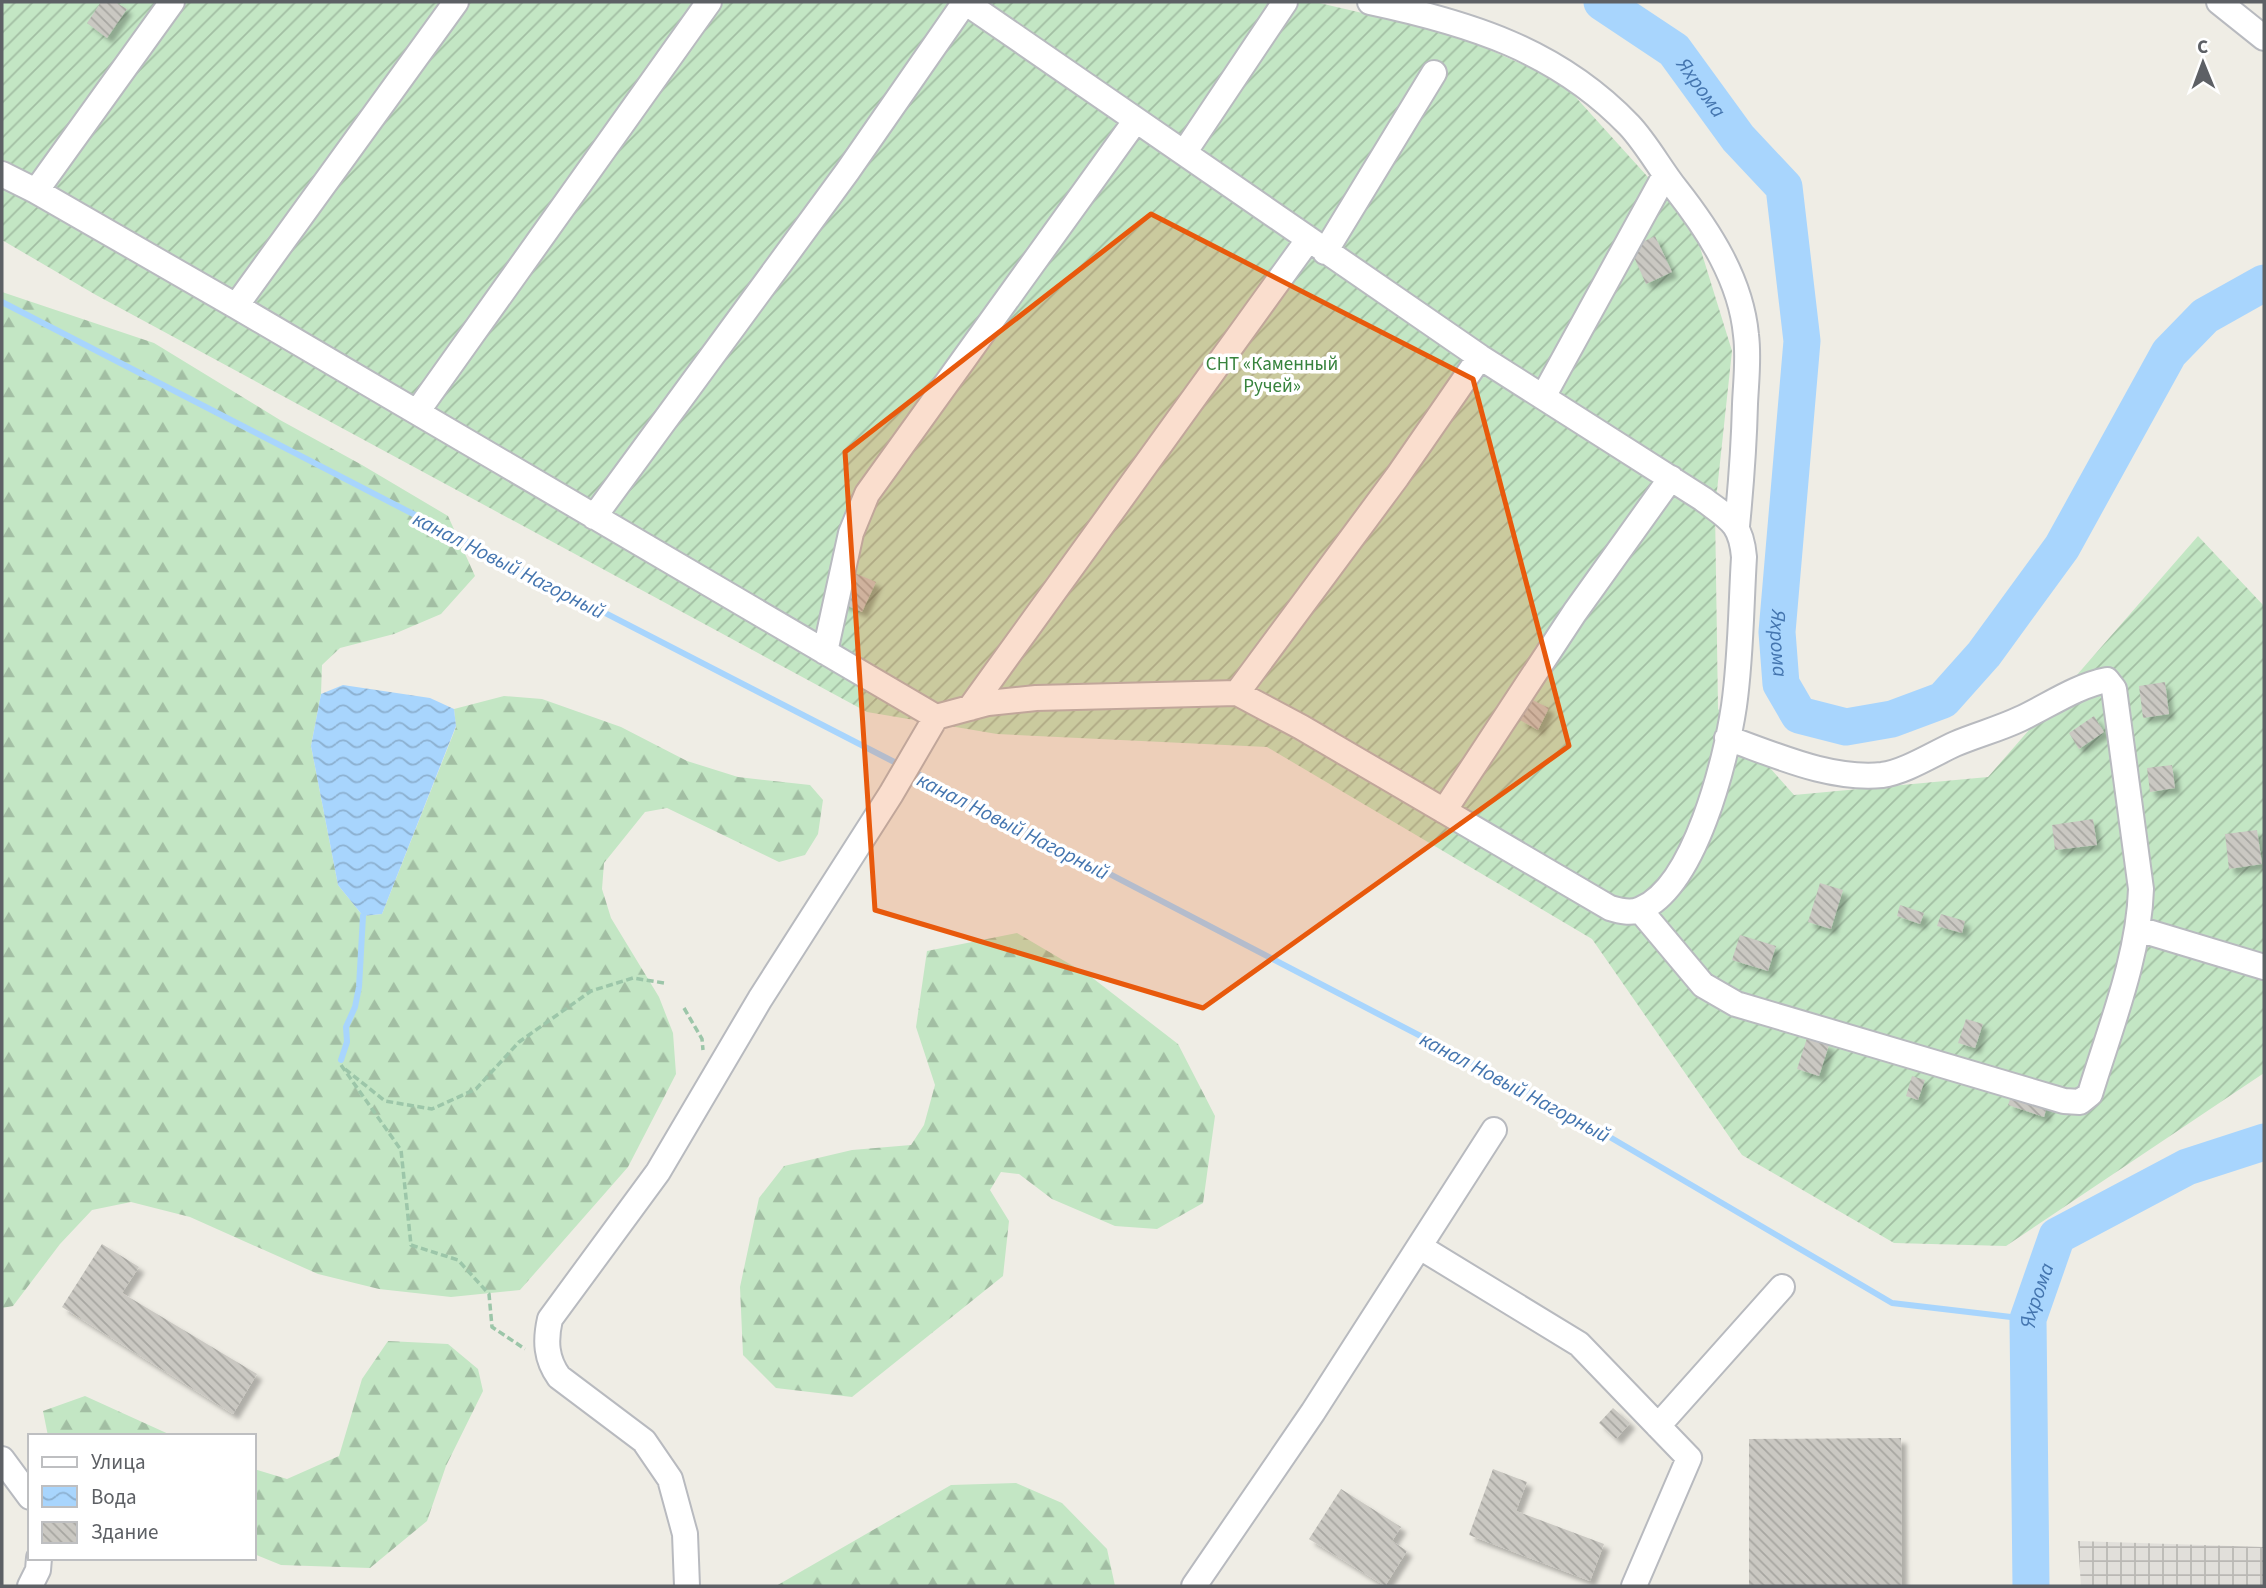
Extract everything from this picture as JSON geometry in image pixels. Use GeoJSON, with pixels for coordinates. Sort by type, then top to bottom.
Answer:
{"type":"FeatureCollection","features":[{"type":"Feature","properties":{"kind":"street"},"geometry":{"type":"LineString","coordinates":[[36,191],[172,2]]}},
{"type":"Feature","properties":{"kind":"street"},"geometry":{"type":"LineString","coordinates":[[236,306],[456,2]]}},
{"type":"Feature","properties":{"kind":"street"},"geometry":{"type":"LineString","coordinates":[[417,412],[709,2]]}},
{"type":"Feature","properties":{"kind":"street"},"geometry":{"type":"LineString","coordinates":[[594,517],[847,172],[965,2],[1480,357],[1703,499],[1737,526],[1742,537],[1744,557],[1734,706],[1721,771],[1691,855],[1661,896],[1640,910],[1624,912],[1610,908],[1301,727],[1237,693],[1036,698],[988,703],[936,717],[891,794],[760,999],[657,1171],[550,1320],[546,1339],[550,1365],[559,1377],[644,1441],[670,1479],[685,1534],[687,1586]]}},
{"type":"Feature","properties":{"kind":"street"},"geometry":{"type":"LineString","coordinates":[[1184,153],[1285,2]]}},
{"type":"Feature","properties":{"kind":"street"},"geometry":{"type":"LineString","coordinates":[[1370,2],[1411,10],[1511,42],[1546,59],[1585,86],[1630,126],[1703,223],[1723,260],[1739,299],[1746,335],[1743,467],[1737,526]]}},
{"type":"Feature","properties":{"kind":"street"},"geometry":{"type":"LineString","coordinates":[[2219,2],[2264,38]]}},
{"type":"Feature","properties":{"kind":"street"},"geometry":{"type":"LineString","coordinates":[[970,708],[1317,246],[1434,73]]}},
{"type":"Feature","properties":{"kind":"street"},"geometry":{"type":"LineString","coordinates":[[825,652],[851,533],[867,494],[1136,120]]}},
{"type":"Feature","properties":{"kind":"street"},"geometry":{"type":"LineString","coordinates":[[2,174],[236,306],[936,717]]}},
{"type":"Feature","properties":{"kind":"street"},"geometry":{"type":"LineString","coordinates":[[1543,397],[1665,175]]}},
{"type":"Feature","properties":{"kind":"street"},"geometry":{"type":"LineString","coordinates":[[1237,693],[1397,477],[1480,357]]}},
{"type":"Feature","properties":{"kind":"street"},"geometry":{"type":"LineString","coordinates":[[1444,811],[1575,612],[1671,478]]}},
{"type":"Feature","properties":{"kind":"street"},"geometry":{"type":"LineString","coordinates":[[1640,910],[1703,985],[1736,1004],[2064,1101],[2080,1102],[2090,1094],[2135,944],[2141,889],[2114,689],[2107,680],[2091,683],[2017,720],[1955,744],[1893,773],[1880,775],[1842,774],[1807,766],[1727,738]]}},
{"type":"Feature","properties":{"kind":"street"},"geometry":{"type":"LineString","coordinates":[[2137,929],[2264,967]]}},
{"type":"Feature","properties":{"kind":"street"},"geometry":{"type":"LineString","coordinates":[[1194,1586],[1313,1412],[1494,1130]]}},
{"type":"Feature","properties":{"kind":"street"},"geometry":{"type":"LineString","coordinates":[[1420,1247],[1578,1344],[1689,1458],[1634,1586]]}},
{"type":"Feature","properties":{"kind":"street"},"geometry":{"type":"LineString","coordinates":[[1658,1426],[1782,1287]]}},
{"type":"Feature","properties":{"kind":"street"},"geometry":{"type":"LineString","coordinates":[[2,1459],[28,1494]]}},
{"type":"Feature","properties":{"kind":"street"},"geometry":{"type":"LineString","coordinates":[[30,1586],[38,1570],[39,1560]]}},
{"type":"Feature","properties":{"kind":"path"},"geometry":{"type":"LineString","coordinates":[[550,1365],[492,1327],[489,1294],[458,1260],[411,1245],[401,1150],[341,1065],[385,1101],[432,1109],[476,1089],[519,1042],[591,991],[633,978],[664,983]]}},
{"type":"Feature","properties":{"kind":"path"},"geometry":{"type":"LineString","coordinates":[[684,1009],[702,1038],[703,1052]]}},
{"type":"Feature","properties":{"kind":"highlighted area"},"geometry":{"type":"Polygon","coordinates":[[[1151,214],[1473,379],[1569,746],[1203,1008],[875,910],[845,452],[1151,214]]]}},
{"type":"Feature","properties":{"kind":"shaded area"},"geometry":{"type":"Polygon","coordinates":[[[2078,1541],[2264,1547],[2264,1586],[2081,1586],[2078,1541]]]}},
{"type":"Feature","properties":{"kind":"green space","name":"СНТ «Каменный Ручей»"},"geometry":{"type":"Polygon","coordinates":[[[2,2],[1315,2],[1457,35],[1562,82],[1694,228],[1732,351],[1715,509],[1718,709],[1794,795],[1988,777],[2198,536],[2264,606],[2264,1073],[2006,1246],[1894,1243],[1742,1155],[1592,939],[1267,747],[997,734],[867,712],[96,295],[2,240],[2,2]]]}},
{"type":"Feature","properties":{"kind":"green space"},"geometry":{"type":"Polygon","coordinates":[[[2,292],[154,343],[280,420],[448,516],[475,576],[441,614],[394,634],[340,648],[322,665],[321,694],[311,746],[338,885],[363,916],[382,914],[456,727],[454,709],[504,696],[542,699],[621,727],[687,761],[738,777],[810,785],[823,800],[818,834],[805,855],[779,862],[667,808],[645,812],[604,863],[602,889],[611,918],[659,997],[673,1033],[676,1074],[628,1167],[520,1290],[451,1297],[379,1289],[318,1274],[190,1217],[131,1202],[92,1210],[60,1244],[13,1306],[2,1308],[2,292]]]}},
{"type":"Feature","properties":{"kind":"green space"},"geometry":{"type":"Polygon","coordinates":[[[1017,933],[1090,976],[1178,1044],[1215,1116],[1203,1203],[1157,1229],[1115,1226],[1052,1199],[1019,1174],[1001,1172],[990,1190],[1009,1221],[1003,1276],[852,1397],[776,1388],[743,1355],[740,1287],[759,1198],[784,1166],[852,1150],[911,1145],[924,1125],[935,1085],[916,1027],[927,951],[1017,933]]]}},
{"type":"Feature","properties":{"kind":"green space"},"geometry":{"type":"Polygon","coordinates":[[[388,1341],[448,1344],[478,1369],[483,1391],[446,1466],[427,1521],[370,1568],[281,1565],[256,1555],[256,1470],[287,1479],[339,1456],[362,1379],[388,1341]]]}},
{"type":"Feature","properties":{"kind":"green space"},"geometry":{"type":"Polygon","coordinates":[[[85,1396],[169,1434],[48,1434],[43,1411],[85,1396]]]}},
{"type":"Feature","properties":{"kind":"green space"},"geometry":{"type":"Polygon","coordinates":[[[1016,1483],[1062,1503],[1107,1549],[1115,1586],[776,1586],[951,1485],[1016,1483]]]}},
{"type":"Feature","properties":{"kind":"water"},"geometry":{"type":"Polygon","coordinates":[[[343,685],[430,698],[454,709],[456,726],[382,914],[363,916],[338,885],[311,746],[321,694],[343,685]]]}},
{"type":"Feature","properties":{"kind":"building"},"geometry":{"type":"Polygon","coordinates":[[[101,2],[115,2],[127,9],[107,38],[87,23],[101,2]]]}},
{"type":"Feature","properties":{"kind":"building"},"geometry":{"type":"Polygon","coordinates":[[[1655,236],[1672,272],[1646,284],[1630,248],[1655,236]]]}},
{"type":"Feature","properties":{"kind":"building"},"geometry":{"type":"Polygon","coordinates":[[[852,572],[876,582],[862,612],[839,602],[852,572]]]}},
{"type":"Feature","properties":{"kind":"building"},"geometry":{"type":"Polygon","coordinates":[[[2165,682],[2169,714],[2143,718],[2139,686],[2165,682]]]}},
{"type":"Feature","properties":{"kind":"building"},"geometry":{"type":"Polygon","coordinates":[[[1524,696],[1549,708],[1538,730],[1520,720],[1525,710],[1524,696]]]}},
{"type":"Feature","properties":{"kind":"building"},"geometry":{"type":"Polygon","coordinates":[[[2094,716],[2104,732],[2079,749],[2069,733],[2094,716]]]}},
{"type":"Feature","properties":{"kind":"building"},"geometry":{"type":"Polygon","coordinates":[[[2172,765],[2175,788],[2150,792],[2147,768],[2172,765]]]}},
{"type":"Feature","properties":{"kind":"building"},"geometry":{"type":"Polygon","coordinates":[[[2093,819],[2097,845],[2055,850],[2052,825],[2093,819]]]}},
{"type":"Feature","properties":{"kind":"building"},"geometry":{"type":"Polygon","coordinates":[[[2257,830],[2262,864],[2229,869],[2225,834],[2257,830]]]}},
{"type":"Feature","properties":{"kind":"building"},"geometry":{"type":"Polygon","coordinates":[[[1820,883],[1843,890],[1831,929],[1808,922],[1820,883]]]}},
{"type":"Feature","properties":{"kind":"building"},"geometry":{"type":"Polygon","coordinates":[[[1900,905],[1924,913],[1920,924],[1897,916],[1900,905]]]}},
{"type":"Feature","properties":{"kind":"building"},"geometry":{"type":"Polygon","coordinates":[[[1941,914],[1965,921],[1962,933],[1937,926],[1941,914]]]}},
{"type":"Feature","properties":{"kind":"building"},"geometry":{"type":"Polygon","coordinates":[[[1740,935],[1776,946],[1768,971],[1732,960],[1740,935]]]}},
{"type":"Feature","properties":{"kind":"building"},"geometry":{"type":"Polygon","coordinates":[[[1966,1019],[1983,1024],[1975,1048],[1958,1043],[1966,1019]]]}},
{"type":"Feature","properties":{"kind":"building"},"geometry":{"type":"Polygon","coordinates":[[[1807,1038],[1829,1045],[1819,1076],[1797,1069],[1807,1038]]]}},
{"type":"Feature","properties":{"kind":"building"},"geometry":{"type":"Polygon","coordinates":[[[1912,1076],[1925,1080],[1918,1100],[1906,1096],[1912,1076]]]}},
{"type":"Feature","properties":{"kind":"building"},"geometry":{"type":"Polygon","coordinates":[[[2014,1088],[2049,1099],[2044,1117],[2008,1105],[2014,1088]]]}},
{"type":"Feature","properties":{"kind":"building"},"geometry":{"type":"Polygon","coordinates":[[[102,1244],[139,1267],[122,1293],[257,1374],[233,1414],[62,1307],[102,1244]]]}},
{"type":"Feature","properties":{"kind":"building"},"geometry":{"type":"Polygon","coordinates":[[[1613,1408],[1630,1423],[1616,1439],[1599,1423],[1613,1408]]]}},
{"type":"Feature","properties":{"kind":"building"},"geometry":{"type":"Polygon","coordinates":[[[1901,1438],[1902,1586],[1749,1586],[1749,1439],[1901,1438]]]}},
{"type":"Feature","properties":{"kind":"building"},"geometry":{"type":"Polygon","coordinates":[[[1493,1469],[1527,1482],[1516,1511],[1604,1544],[1590,1581],[1469,1535],[1493,1469]]]}},
{"type":"Feature","properties":{"kind":"building"},"geometry":{"type":"Polygon","coordinates":[[[1341,1489],[1401,1527],[1392,1541],[1407,1551],[1385,1586],[1309,1539],[1341,1489]]]}},
{"type":"Feature","properties":{"kind":"waterway","name":"Яхрома"},"geometry":{"type":"LineString","coordinates":[[1602,2],[1674,50],[1738,138],[1784,187],[1802,341],[1777,632],[1781,684],[1799,715],[1846,727],[1892,719],[1943,700],[1984,654],[2062,547],[2169,353],[2205,316],[2264,283]]}},
{"type":"Feature","properties":{"kind":"waterway","name":"канал Новый Нагорный"},"geometry":{"type":"LineString","coordinates":[[2,302],[902,766]]}},
{"type":"Feature","properties":{"kind":"waterway","name":"канал Новый Нагорный"},"geometry":{"type":"LineString","coordinates":[[912,771],[1574,1116],[1892,1303],[2028,1319]]}},
{"type":"Feature","properties":{"kind":"waterway"},"geometry":{"type":"LineString","coordinates":[[341,1060],[347,1042],[346,1027],[355,1007],[359,987],[363,916]]}},
{"type":"Feature","properties":{"kind":"waterway","name":"Яхрома"},"geometry":{"type":"LineString","coordinates":[[2031,1586],[2028,1319],[2057,1236],[2187,1167],[2264,1142]]}}]}
